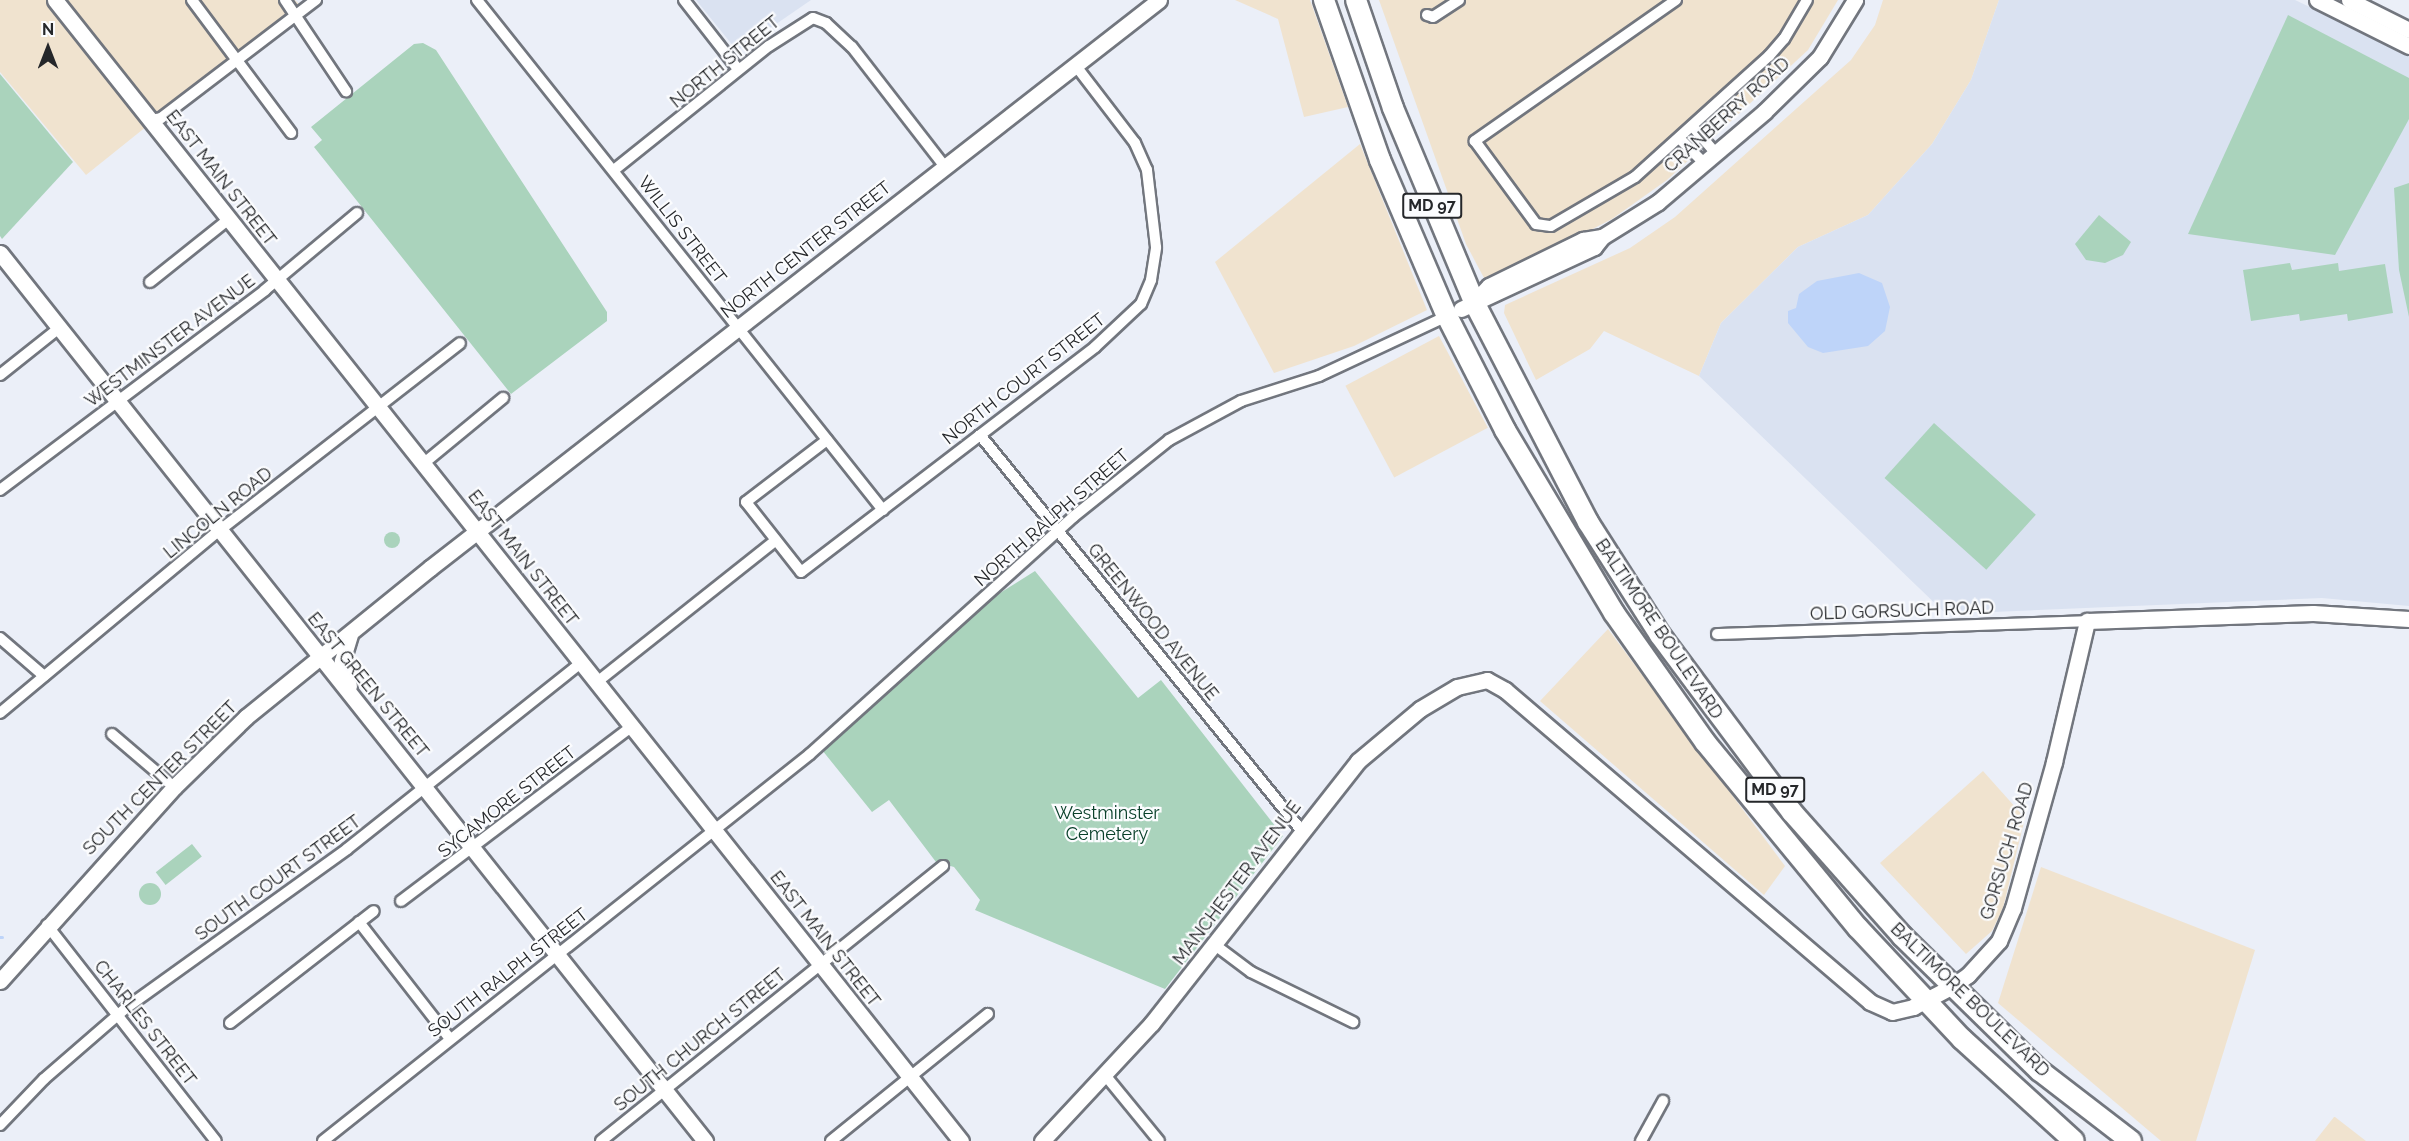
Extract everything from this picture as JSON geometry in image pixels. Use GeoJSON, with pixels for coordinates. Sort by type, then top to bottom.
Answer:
{"type":"FeatureCollection","features":[{"type":"Feature","properties":{"kind":"highway","name":"BALTIMORE BOULEVARD"},"geometry":{"type":"LineString","coordinates":[[1324,0],[1380,160],[1461,309],[1588,522],[1667,644],[1792,812],[1951,987],[2040,1071],[2131,1141]]}},
{"type":"Feature","properties":{"kind":"highway","name":"BALTIMORE BOULEVARD"},"geometry":{"type":"LineString","coordinates":[[1356,0],[1405,138],[1461,309],[1514,445],[1633,640],[1758,810],[1925,1000],[2016,1092],[2074,1141]]}},
{"type":"Feature","properties":{"kind":"street","name":"EAST MAIN STREET"},"geometry":{"type":"LineString","coordinates":[[55,0],[961,1141]]}},
{"type":"Feature","properties":{"kind":"street"},"geometry":{"type":"LineString","coordinates":[[192,0],[291,133]]}},
{"type":"Feature","properties":{"kind":"street"},"geometry":{"type":"LineString","coordinates":[[285,0],[297,14],[346,91]]}},
{"type":"Feature","properties":{"kind":"street"},"geometry":{"type":"LineString","coordinates":[[151,120],[160,118],[315,0]]}},
{"type":"Feature","properties":{"kind":"street","name":"WILLIS STREET"},"geometry":{"type":"LineString","coordinates":[[477,0],[883,510]]}},
{"type":"Feature","properties":{"kind":"street"},"geometry":{"type":"LineString","coordinates":[[684,0],[738,69]]}},
{"type":"Feature","properties":{"kind":"street","name":"NORTH CENTER STREET"},"geometry":{"type":"LineString","coordinates":[[477,531],[1160,0]]}},
{"type":"Feature","properties":{"kind":"street"},"geometry":{"type":"LineString","coordinates":[[1427,15],[1439,15],[1459,0]]}},
{"type":"Feature","properties":{"kind":"street"},"geometry":{"type":"LineString","coordinates":[[1676,0],[1475,141],[1528,217],[1536,224],[1551,226],[1635,177],[1694,127],[1777,48],[1807,0]]}},
{"type":"Feature","properties":{"kind":"street","name":"CRANBERRY ROAD"},"geometry":{"type":"LineString","coordinates":[[1461,309],[1494,297],[1594,247],[1602,237],[1658,202],[1710,158],[1820,57],[1855,0]]}},
{"type":"Feature","properties":{"kind":"street"},"geometry":{"type":"LineString","coordinates":[[2317,0],[2409,46]]}},
{"type":"Feature","properties":{"kind":"street"},"geometry":{"type":"LineString","coordinates":[[2349,0],[2409,30]]}},
{"type":"Feature","properties":{"kind":"street","name":"NORTH STREET"},"geometry":{"type":"LineString","coordinates":[[614,170],[701,104],[738,69],[804,21],[824,21],[852,47],[945,167]]}},
{"type":"Feature","properties":{"kind":"street","name":"NORTH COURT STREET"},"geometry":{"type":"LineString","coordinates":[[776,540],[801,572],[1110,334],[1141,304],[1151,280],[1155,230],[1147,170],[1135,143],[1076,66]]}},
{"type":"Feature","properties":{"kind":"street"},"geometry":{"type":"LineString","coordinates":[[1694,127],[1710,158]]}},
{"type":"Feature","properties":{"kind":"street"},"geometry":{"type":"LineString","coordinates":[[1679,138],[1710,158]]}},
{"type":"Feature","properties":{"kind":"street","name":"WESTMINSTER AVENUE"},"geometry":{"type":"LineString","coordinates":[[0,490],[276,280],[357,213]]}},
{"type":"Feature","properties":{"kind":"street"},"geometry":{"type":"LineString","coordinates":[[150,282],[229,219]]}},
{"type":"Feature","properties":{"kind":"street","name":"EAST GREEN STREET"},"geometry":{"type":"LineString","coordinates":[[0,253],[705,1141]]}},
{"type":"Feature","properties":{"kind":"street","name":"NORTH RALPH STREET"},"geometry":{"type":"LineString","coordinates":[[713,830],[886,689],[1058,531],[1169,440],[1241,401],[1358,360],[1461,309]]}},
{"type":"Feature","properties":{"kind":"street"},"geometry":{"type":"LineString","coordinates":[[0,375],[59,328]]}},
{"type":"Feature","properties":{"kind":"street","name":"LINCOLN ROAD"},"geometry":{"type":"LineString","coordinates":[[0,713],[220,530],[460,343]]}},
{"type":"Feature","properties":{"kind":"street"},"geometry":{"type":"LineString","coordinates":[[423,464],[503,398]]}},
{"type":"Feature","properties":{"kind":"street","name":"GREENWOOD AVENUE"},"geometry":{"type":"LineString","coordinates":[[980,435],[1300,830]]}},
{"type":"Feature","properties":{"kind":"street"},"geometry":{"type":"LineString","coordinates":[[597,682],[776,540],[746,502],[827,440]]}},
{"type":"Feature","properties":{"kind":"street","name":"SOUTH CENTER STREET"},"geometry":{"type":"LineString","coordinates":[[0,981],[47,925],[174,787],[246,717],[477,531]]}},
{"type":"Feature","properties":{"kind":"street"},"geometry":{"type":"LineString","coordinates":[[2087,621],[2313,613],[2409,619]]}},
{"type":"Feature","properties":{"kind":"street"},"geometry":{"type":"LineString","coordinates":[[2079,657],[2095,634],[2127,619]]}},
{"type":"Feature","properties":{"kind":"street","name":"GORSUCH ROAD"},"geometry":{"type":"LineString","coordinates":[[1487,680],[1505,690],[1869,1002],[1892,1012],[1925,1000],[1951,987],[1994,948],[2011,915],[2087,621]]}},
{"type":"Feature","properties":{"kind":"street","name":"OLD GORSUCH ROAD"},"geometry":{"type":"LineString","coordinates":[[1718,634],[2087,621]]}},
{"type":"Feature","properties":{"kind":"street"},"geometry":{"type":"LineString","coordinates":[[356,627],[344,645],[342,661],[350,689],[363,710]]}},
{"type":"Feature","properties":{"kind":"street"},"geometry":{"type":"LineString","coordinates":[[0,638],[44,676]]}},
{"type":"Feature","properties":{"kind":"street","name":"SOUTH COURT STREET"},"geometry":{"type":"LineString","coordinates":[[0,1125],[44,1079],[119,1015],[425,788],[581,663]]}},
{"type":"Feature","properties":{"kind":"street","name":"MANCHESTER AVENUE"},"geometry":{"type":"LineString","coordinates":[[1042,1141],[1105,1074],[1215,945],[1300,830],[1358,761],[1420,709],[1457,687],[1487,680]]}},
{"type":"Feature","properties":{"kind":"street","name":"SYCAMORE STREET"},"geometry":{"type":"LineString","coordinates":[[401,901],[473,849],[631,727]]}},
{"type":"Feature","properties":{"kind":"street"},"geometry":{"type":"LineString","coordinates":[[112,734],[174,787]]}},
{"type":"Feature","properties":{"kind":"street","name":"SOUTH RALPH STREET"},"geometry":{"type":"LineString","coordinates":[[323,1141],[713,830]]}},
{"type":"Feature","properties":{"kind":"street","name":"SOUTH CHURCH STREET"},"geometry":{"type":"LineString","coordinates":[[601,1141],[943,866]]}},
{"type":"Feature","properties":{"kind":"street"},"geometry":{"type":"LineString","coordinates":[[230,1023],[374,911]]}},
{"type":"Feature","properties":{"kind":"street"},"geometry":{"type":"LineString","coordinates":[[359,922],[450,1039]]}},
{"type":"Feature","properties":{"kind":"street","name":"CHARLES STREET"},"geometry":{"type":"LineString","coordinates":[[47,925],[216,1141]]}},
{"type":"Feature","properties":{"kind":"street"},"geometry":{"type":"LineString","coordinates":[[1215,945],[1251,972],[1353,1022]]}},
{"type":"Feature","properties":{"kind":"street"},"geometry":{"type":"LineString","coordinates":[[831,1141],[988,1014]]}},
{"type":"Feature","properties":{"kind":"street"},"geometry":{"type":"LineString","coordinates":[[1105,1074],[1159,1141]]}},
{"type":"Feature","properties":{"kind":"street"},"geometry":{"type":"LineString","coordinates":[[1641,1141],[1663,1101]]}},
{"type":"Feature","properties":{"kind":"shaded area"},"geometry":{"type":"Polygon","coordinates":[[[0,0],[295,0],[299,4],[86,175],[0,72],[0,0]]]}},
{"type":"Feature","properties":{"kind":"shaded area"},"geometry":{"type":"Polygon","coordinates":[[[696,0],[811,0],[740,49],[734,47],[696,0]]]}},
{"type":"Feature","properties":{"kind":"shaded area"},"geometry":{"type":"Polygon","coordinates":[[[1235,0],[1310,0],[1348,107],[1304,117],[1278,19],[1235,0]]]}},
{"type":"Feature","properties":{"kind":"shaded area"},"geometry":{"type":"Polygon","coordinates":[[[1379,0],[1838,0],[1808,50],[1667,180],[1612,219],[1491,281],[1484,278],[1466,244],[1379,0]]]}},
{"type":"Feature","properties":{"kind":"shaded area"},"geometry":{"type":"Polygon","coordinates":[[[1883,0],[1999,0],[1971,80],[1932,144],[1868,215],[1798,247],[1721,323],[1699,376],[1604,331],[1590,349],[1536,380],[1504,313],[1505,305],[1630,248],[1675,217],[1851,60],[1875,25],[1883,0]]]}},
{"type":"Feature","properties":{"kind":"shaded area"},"geometry":{"type":"Polygon","coordinates":[[[1999,0],[2295,0],[2409,54],[2409,606],[2322,598],[1946,614],[1699,376],[1721,323],[1798,247],[1868,215],[1932,144],[1971,80],[1999,0]]]}},
{"type":"Feature","properties":{"kind":"shaded area"},"geometry":{"type":"Polygon","coordinates":[[[1360,144],[1427,310],[1354,346],[1274,373],[1215,262],[1360,144]]]}},
{"type":"Feature","properties":{"kind":"shaded area"},"geometry":{"type":"Polygon","coordinates":[[[1439,336],[1488,428],[1394,478],[1345,386],[1439,336]]]}},
{"type":"Feature","properties":{"kind":"shaded area"},"geometry":{"type":"Polygon","coordinates":[[[1608,629],[1785,866],[1764,895],[1540,701],[1608,629]]]}},
{"type":"Feature","properties":{"kind":"shaded area"},"geometry":{"type":"Polygon","coordinates":[[[1983,771],[2025,818],[2003,908],[1992,931],[1966,954],[1880,863],[1983,771]]]}},
{"type":"Feature","properties":{"kind":"shaded area"},"geometry":{"type":"Polygon","coordinates":[[[2041,867],[2255,950],[2196,1141],[2161,1141],[1998,1003],[2041,867]]]}},
{"type":"Feature","properties":{"kind":"shaded area"},"geometry":{"type":"Polygon","coordinates":[[[2335,1117],[2366,1141],[2315,1141],[2335,1117]]]}},
{"type":"Feature","properties":{"kind":"green space"},"geometry":{"type":"Polygon","coordinates":[[[2288,15],[2409,78],[2409,119],[2335,255],[2188,234],[2288,15]]]}},
{"type":"Feature","properties":{"kind":"green space"},"geometry":{"type":"Polygon","coordinates":[[[423,43],[436,50],[607,312],[607,321],[511,394],[314,147],[322,140],[311,127],[414,44],[423,43]]]}},
{"type":"Feature","properties":{"kind":"green space"},"geometry":{"type":"Polygon","coordinates":[[[0,74],[73,162],[2,239],[0,236],[0,74]]]}},
{"type":"Feature","properties":{"kind":"green space"},"geometry":{"type":"Polygon","coordinates":[[[2409,183],[2409,317],[2399,270],[2394,188],[2409,183]]]}},
{"type":"Feature","properties":{"kind":"green space"},"geometry":{"type":"Polygon","coordinates":[[[2099,215],[2131,242],[2123,255],[2105,263],[2086,260],[2075,244],[2099,215]]]}},
{"type":"Feature","properties":{"kind":"green space"},"geometry":{"type":"Polygon","coordinates":[[[2290,263],[2292,270],[2338,263],[2339,271],[2385,264],[2393,313],[2348,321],[2347,314],[2300,321],[2299,314],[2251,321],[2243,270],[2290,263]]]}},
{"type":"Feature","properties":{"kind":"green space"},"geometry":{"type":"Polygon","coordinates":[[[1934,423],[2036,515],[1986,570],[1884,478],[1934,423]]]}},
{"type":"Feature","properties":{"kind":"green space"},"geometry":{"type":"Polygon","coordinates":[[[389,532],[395,532],[400,540],[398,546],[389,548],[384,543],[384,537],[389,532]]]}},
{"type":"Feature","properties":{"kind":"green space","name":"Westminster Cemetery"},"geometry":{"type":"Polygon","coordinates":[[[1035,571],[1138,698],[1161,680],[1283,836],[1165,989],[975,910],[980,900],[954,867],[936,862],[889,800],[872,812],[822,750],[992,598],[1035,571]]]}},
{"type":"Feature","properties":{"kind":"green space"},"geometry":{"type":"Polygon","coordinates":[[[192,844],[202,857],[166,885],[156,872],[192,844]]]}},
{"type":"Feature","properties":{"kind":"green space"},"geometry":{"type":"Polygon","coordinates":[[[150,883],[160,890],[161,894],[154,904],[150,905],[140,898],[139,894],[146,884],[150,883]]]}},
{"type":"Feature","properties":{"kind":"water"},"geometry":{"type":"Polygon","coordinates":[[[1859,273],[1882,283],[1890,307],[1885,331],[1868,346],[1823,353],[1808,347],[1788,323],[1788,311],[1796,308],[1799,294],[1817,281],[1859,273]]]}}]}
